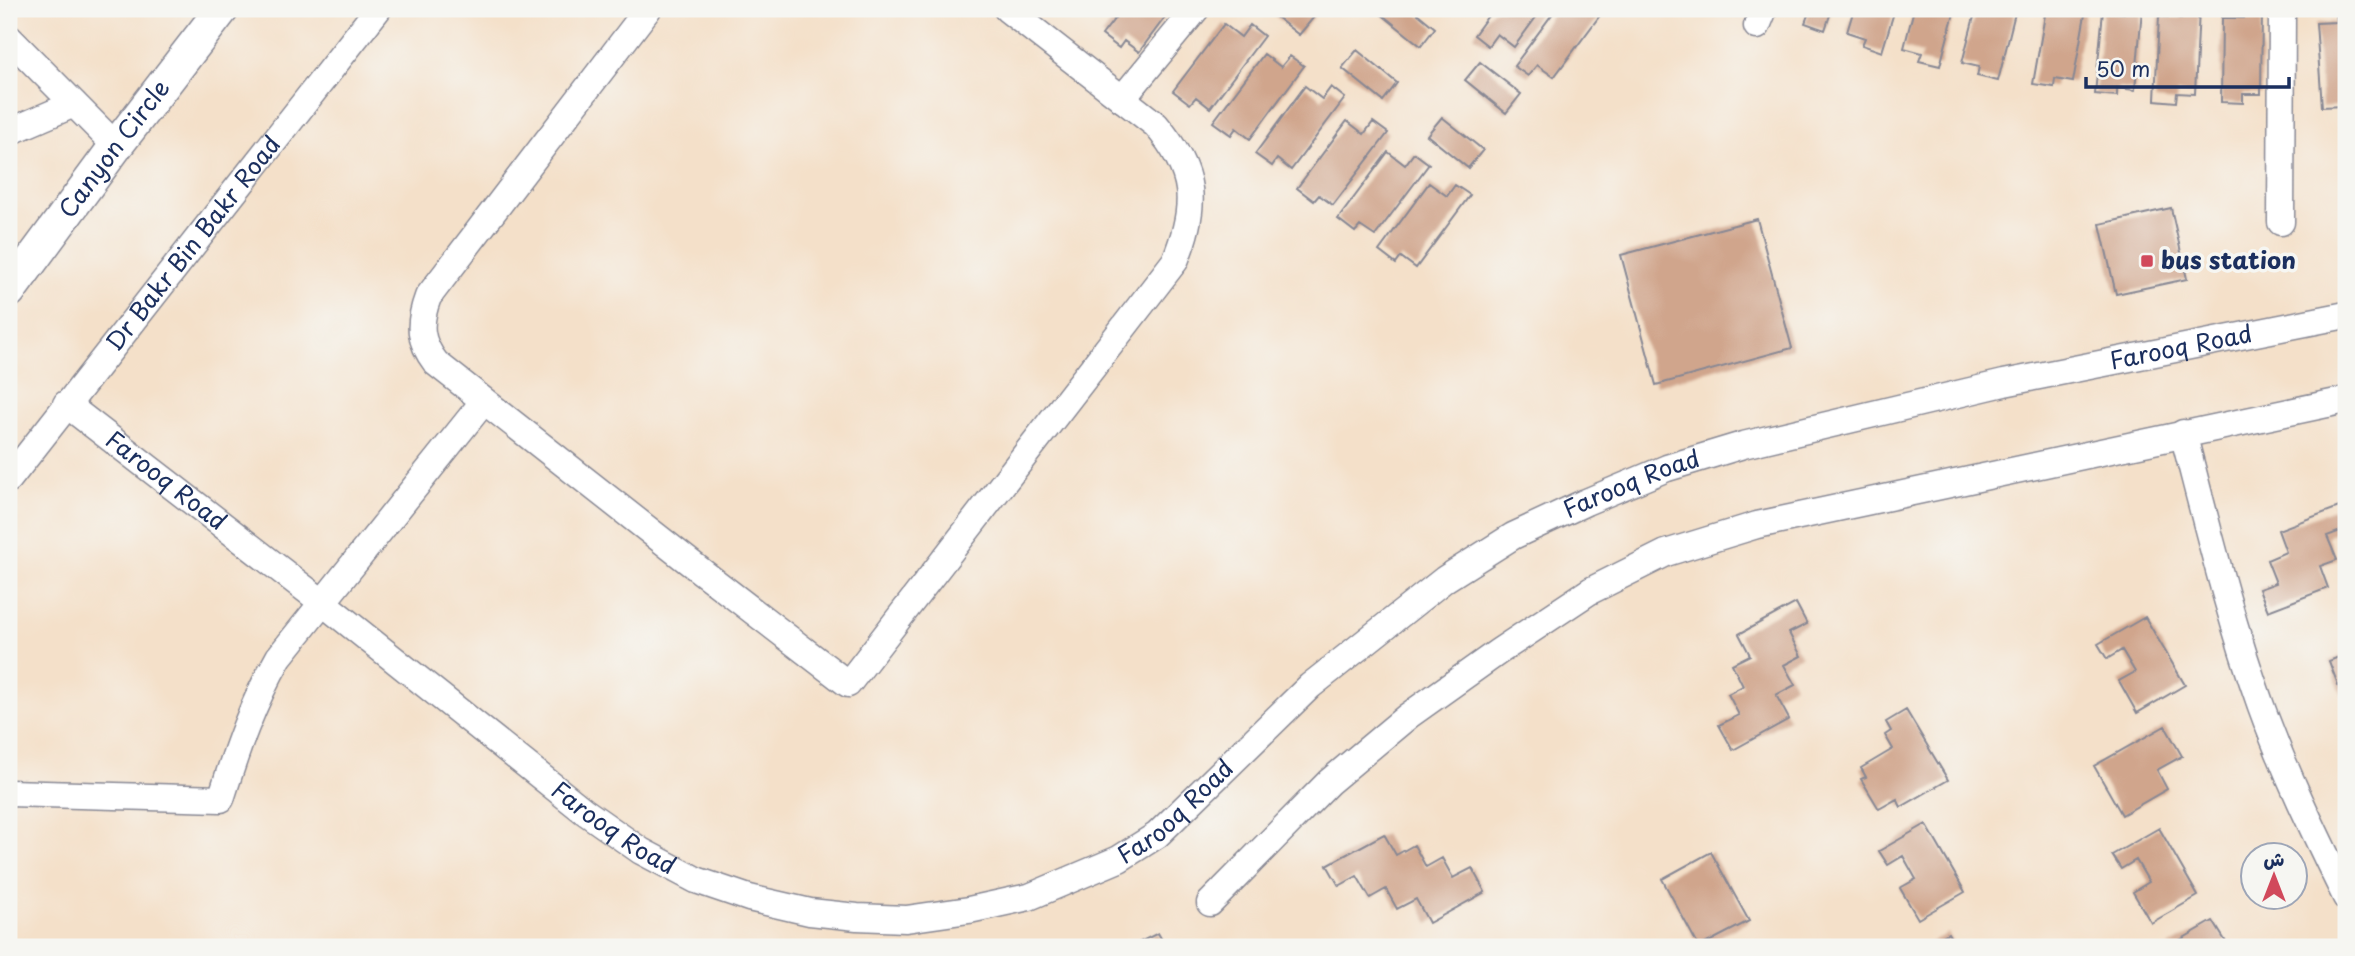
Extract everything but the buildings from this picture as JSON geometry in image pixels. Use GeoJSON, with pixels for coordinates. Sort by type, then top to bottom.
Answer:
{"type":"FeatureCollection","features":[{"type":"Feature","properties":{"kind":"main road","name":"Canyon Circle"},"geometry":{"type":"LineString","coordinates":[[9,291],[222,9]]}},
{"type":"Feature","properties":{"kind":"street","name":"Dr Bakr Bin Bakr Road"},"geometry":{"type":"LineString","coordinates":[[9,479],[379,9]]}},
{"type":"Feature","properties":{"kind":"street"},"geometry":{"type":"LineString","coordinates":[[648,9],[428,298],[421,329],[425,349],[436,363],[848,684],[1175,261],[1186,233],[1189,203],[1186,172],[1175,148],[1156,125],[1007,9]]}},
{"type":"Feature","properties":{"kind":"street"},"geometry":{"type":"LineString","coordinates":[[1122,99],[1196,9]]}},
{"type":"Feature","properties":{"kind":"street"},"geometry":{"type":"LineString","coordinates":[[2281,222],[2282,9]]}},
{"type":"Feature","properties":{"kind":"street"},"geometry":{"type":"LineString","coordinates":[[9,38],[116,146]]}},
{"type":"Feature","properties":{"kind":"street"},"geometry":{"type":"LineString","coordinates":[[9,132],[74,104]]}},
{"type":"Feature","properties":{"kind":"street","name":"Farooq Road"},"geometry":{"type":"LineString","coordinates":[[66,404],[584,811],[641,850],[696,880],[749,898],[810,912],[894,919],[969,910],[1029,897],[1119,859],[1157,835],[1310,686],[1445,579],[1513,536],[1667,468],[1743,446],[2004,383],[2346,315]]}},
{"type":"Feature","properties":{"kind":"street"},"geometry":{"type":"LineString","coordinates":[[1210,903],[1329,782],[1408,716],[1590,591],[1666,553],[1757,525],[2346,400]]}},
{"type":"Feature","properties":{"kind":"street"},"geometry":{"type":"LineString","coordinates":[[9,793],[221,799],[245,724],[259,691],[279,657],[484,401]]}},
{"type":"Feature","properties":{"kind":"street"},"geometry":{"type":"LineString","coordinates":[[2183,433],[2231,616],[2261,706],[2297,799],[2346,897]]}},
{"type":"Feature","properties":{"kind":"place","name":"bus station"},"geometry":{"type":"Point","coordinates":[2147,261]}}]}
